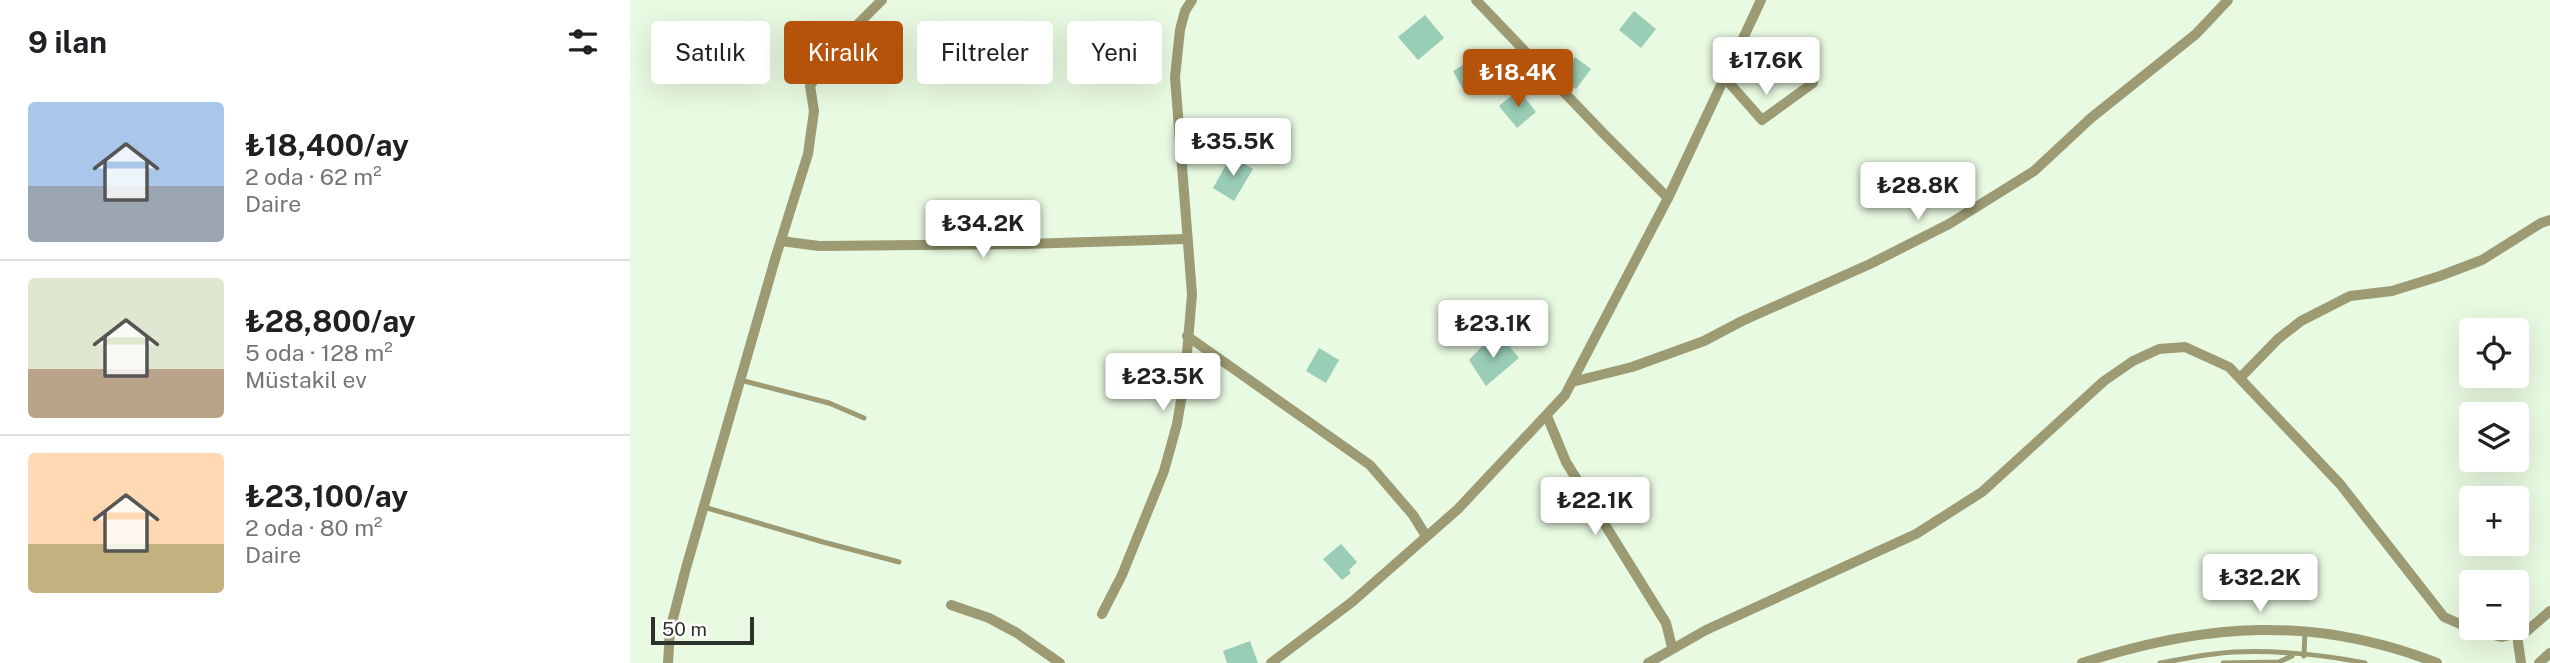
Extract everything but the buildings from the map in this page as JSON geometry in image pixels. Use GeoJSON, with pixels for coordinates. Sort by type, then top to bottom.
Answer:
{"type":"FeatureCollection","features":[{"type":"Feature","properties":{"kind":"street"},"geometry":{"type":"LineString","coordinates":[[668,663],[670,630],[780,241],[808,154],[814,111],[810,86],[837,45],[882,0]]}},
{"type":"Feature","properties":{"kind":"street"},"geometry":{"type":"LineString","coordinates":[[1102,614],[1122,575],[1164,471],[1177,424],[1185,377],[1192,294],[1175,76],[1180,30],[1185,11],[1192,0]]}},
{"type":"Feature","properties":{"kind":"street"},"geometry":{"type":"LineString","coordinates":[[1476,0],[1593,124],[1668,198]]}},
{"type":"Feature","properties":{"kind":"street"},"geometry":{"type":"LineString","coordinates":[[1270,663],[1352,602],[1458,509],[1564,395],[1668,198],[1760,0]]}},
{"type":"Feature","properties":{"kind":"street"},"geometry":{"type":"LineString","coordinates":[[1572,382],[1632,367],[1704,341],[1949,224],[2034,171],[2091,118],[2196,34],[2228,0]]}},
{"type":"Feature","properties":{"kind":"street"},"geometry":{"type":"LineString","coordinates":[[1724,77],[1762,120],[1813,83]]}},
{"type":"Feature","properties":{"kind":"street"},"geometry":{"type":"LineString","coordinates":[[2240,378],[2277,339],[2301,321],[2338,302],[2350,296],[2392,291],[2482,260],[2550,220]]}},
{"type":"Feature","properties":{"kind":"street"},"geometry":{"type":"LineString","coordinates":[[780,241],[831,246],[1186,239]]}},
{"type":"Feature","properties":{"kind":"street"},"geometry":{"type":"LineString","coordinates":[[1187,336],[1370,465],[1413,515],[1426,536]]}},
{"type":"Feature","properties":{"kind":"street"},"geometry":{"type":"LineString","coordinates":[[1648,663],[1672,647],[1916,534],[1982,492],[2104,381],[2133,361],[2159,349],[2185,347],[2229,367],[2240,378],[2340,484],[2444,617],[2459,624]]}},
{"type":"Feature","properties":{"kind":"street"},"geometry":{"type":"LineString","coordinates":[[1547,416],[1566,462],[1661,613],[1672,647]]}},
{"type":"Feature","properties":{"kind":"street"},"geometry":{"type":"LineString","coordinates":[[951,605],[989,618],[1017,633],[1060,663]]}},
{"type":"Feature","properties":{"kind":"street"},"geometry":{"type":"LineString","coordinates":[[2529,629],[2550,611]]}},
{"type":"Feature","properties":{"kind":"street"},"geometry":{"type":"LineString","coordinates":[[2082,663],[2136,647],[2198,634],[2255,629],[2347,636],[2437,663]]}},
{"type":"Feature","properties":{"kind":"street"},"geometry":{"type":"LineString","coordinates":[[2518,640],[2521,663]]}},
{"type":"Feature","properties":{"kind":"street"},"geometry":{"type":"LineString","coordinates":[[2539,663],[2550,653]]}},
{"type":"Feature","properties":{"kind":"lane"},"geometry":{"type":"LineString","coordinates":[[740,380],[830,403],[864,418]]}},
{"type":"Feature","properties":{"kind":"lane"},"geometry":{"type":"LineString","coordinates":[[704,507],[898,562]]}},
{"type":"Feature","properties":{"kind":"lane"},"geometry":{"type":"LineString","coordinates":[[2304,656],[2305,631]]}},
{"type":"Feature","properties":{"kind":"lane"},"geometry":{"type":"LineString","coordinates":[[2160,663],[2215,653],[2261,652],[2339,657],[2365,663]]}},
{"type":"Feature","properties":{"kind":"lane"},"geometry":{"type":"LineString","coordinates":[[2223,663],[2279,662],[2294,655]]}}]}
